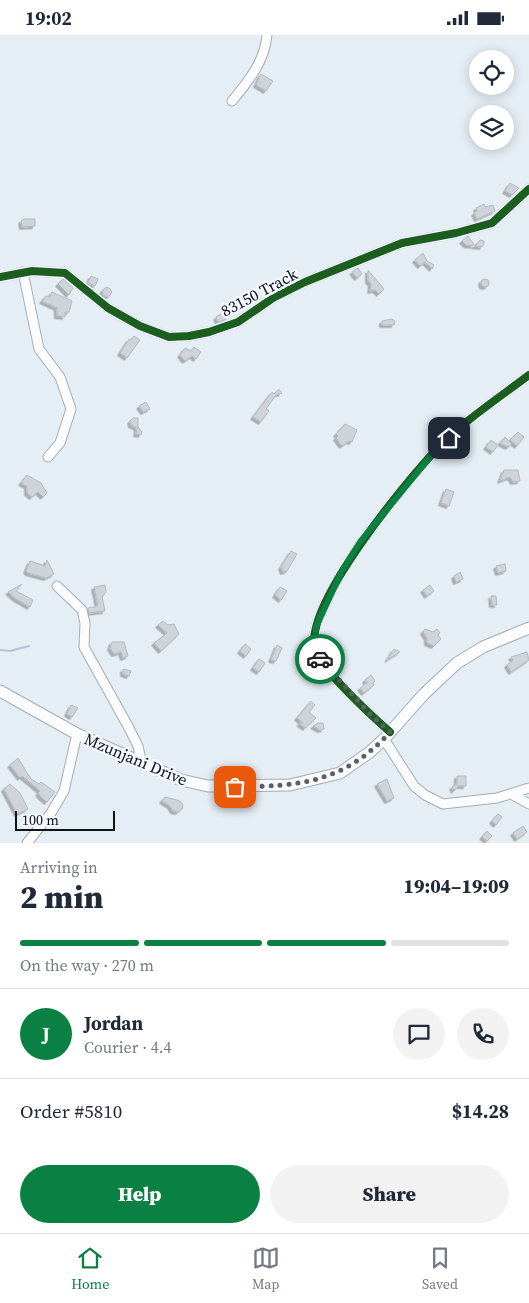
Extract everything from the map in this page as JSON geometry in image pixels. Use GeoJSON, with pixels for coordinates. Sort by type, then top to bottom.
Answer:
{"type":"FeatureCollection","features":[{"type":"Feature","properties":{"kind":"main road","name":"Mzunjani Drive"},"geometry":{"type":"LineString","coordinates":[[0,691],[77,734],[142,765],[181,780],[208,786],[290,785],[340,773],[370,752],[387,736],[424,694],[456,663],[483,647],[529,627]]}},
{"type":"Feature","properties":{"kind":"street"},"geometry":{"type":"LineString","coordinates":[[232,101],[254,72],[266,45],[267,35]]}},
{"type":"Feature","properties":{"kind":"street","name":"83150 Track"},"geometry":{"type":"LineString","coordinates":[[0,277],[45,270],[65,273],[108,308],[140,326],[169,337],[189,336],[209,332],[238,322],[273,298],[305,282],[402,243],[456,233],[492,223],[529,189]]}},
{"type":"Feature","properties":{"kind":"street"},"geometry":{"type":"LineString","coordinates":[[23,272],[39,349],[60,377],[71,409],[60,443],[48,457]]}},
{"type":"Feature","properties":{"kind":"street"},"geometry":{"type":"LineString","coordinates":[[529,375],[435,451],[360,542],[342,571],[316,627],[315,649],[322,662],[371,715],[387,736],[414,787],[425,795],[443,804],[456,804],[513,795],[529,788]]}},
{"type":"Feature","properties":{"kind":"street"},"geometry":{"type":"LineString","coordinates":[[57,586],[82,610],[85,623],[84,647],[138,746],[142,765]]}},
{"type":"Feature","properties":{"kind":"street"},"geometry":{"type":"LineString","coordinates":[[27,843],[52,813],[64,791],[77,734]]}},
{"type":"Feature","properties":{"kind":"street"},"geometry":{"type":"LineString","coordinates":[[513,795],[529,804]]}},
{"type":"Feature","properties":{"kind":"building"},"geometry":{"type":"Polygon","coordinates":[[[261,74],[273,81],[266,91],[256,85],[261,74]]]}},
{"type":"Feature","properties":{"kind":"building"},"geometry":{"type":"Polygon","coordinates":[[[510,183],[519,188],[512,195],[505,191],[510,183]]]}},
{"type":"Feature","properties":{"kind":"building"},"geometry":{"type":"Polygon","coordinates":[[[484,204],[485,207],[493,205],[495,211],[477,219],[474,213],[477,211],[476,208],[484,204]]]}},
{"type":"Feature","properties":{"kind":"building"},"geometry":{"type":"Polygon","coordinates":[[[24,219],[35,219],[35,226],[22,227],[21,221],[24,219]]]}},
{"type":"Feature","properties":{"kind":"building"},"geometry":{"type":"Polygon","coordinates":[[[468,236],[475,246],[480,240],[484,241],[484,244],[482,247],[466,245],[462,241],[468,236]]]}},
{"type":"Feature","properties":{"kind":"building"},"geometry":{"type":"Polygon","coordinates":[[[423,253],[427,261],[434,265],[432,269],[425,262],[420,266],[415,260],[423,253]]]}},
{"type":"Feature","properties":{"kind":"building"},"geometry":{"type":"Polygon","coordinates":[[[358,268],[362,274],[357,278],[352,272],[358,268]]]}},
{"type":"Feature","properties":{"kind":"building"},"geometry":{"type":"Polygon","coordinates":[[[368,270],[384,289],[379,294],[375,290],[370,291],[371,284],[368,281],[368,270]]]}},
{"type":"Feature","properties":{"kind":"building"},"geometry":{"type":"Polygon","coordinates":[[[91,276],[98,279],[95,286],[88,283],[91,276]]]}},
{"type":"Feature","properties":{"kind":"building"},"geometry":{"type":"Polygon","coordinates":[[[63,279],[73,288],[69,295],[58,284],[63,279]]]}},
{"type":"Feature","properties":{"kind":"building"},"geometry":{"type":"Polygon","coordinates":[[[485,279],[489,283],[485,287],[481,283],[485,279]]]}},
{"type":"Feature","properties":{"kind":"building"},"geometry":{"type":"Polygon","coordinates":[[[107,288],[111,292],[107,296],[103,292],[107,288]]]}},
{"type":"Feature","properties":{"kind":"building"},"geometry":{"type":"Polygon","coordinates":[[[52,292],[72,301],[69,312],[65,312],[65,317],[57,316],[57,308],[42,301],[46,296],[50,297],[52,292]]]}},
{"type":"Feature","properties":{"kind":"building"},"geometry":{"type":"Polygon","coordinates":[[[223,313],[226,320],[218,322],[216,317],[223,313]]]}},
{"type":"Feature","properties":{"kind":"building"},"geometry":{"type":"Polygon","coordinates":[[[392,319],[395,321],[394,325],[382,325],[382,321],[392,319]]]}},
{"type":"Feature","properties":{"kind":"building"},"geometry":{"type":"Polygon","coordinates":[[[134,336],[140,340],[127,358],[120,353],[129,339],[131,340],[134,336]]]}},
{"type":"Feature","properties":{"kind":"building"},"geometry":{"type":"Polygon","coordinates":[[[194,347],[201,352],[196,359],[192,356],[185,361],[180,355],[185,348],[191,351],[194,347]]]}},
{"type":"Feature","properties":{"kind":"building"},"geometry":{"type":"Polygon","coordinates":[[[279,389],[282,393],[276,395],[266,409],[269,411],[261,422],[253,417],[272,392],[274,394],[279,389]]]}},
{"type":"Feature","properties":{"kind":"building"},"geometry":{"type":"Polygon","coordinates":[[[146,402],[150,409],[143,412],[139,406],[146,402]]]}},
{"type":"Feature","properties":{"kind":"building"},"geometry":{"type":"Polygon","coordinates":[[[133,418],[138,418],[138,427],[142,432],[141,435],[136,434],[137,428],[131,425],[130,421],[133,418]]]}},
{"type":"Feature","properties":{"kind":"building"},"geometry":{"type":"Polygon","coordinates":[[[345,424],[357,430],[352,442],[349,441],[342,446],[336,438],[338,436],[336,434],[345,424]]]}},
{"type":"Feature","properties":{"kind":"building"},"geometry":{"type":"Polygon","coordinates":[[[518,432],[524,437],[517,446],[510,440],[518,432]]]}},
{"type":"Feature","properties":{"kind":"building"},"geometry":{"type":"Polygon","coordinates":[[[505,437],[512,444],[508,447],[500,443],[505,437]]]}},
{"type":"Feature","properties":{"kind":"building"},"geometry":{"type":"Polygon","coordinates":[[[491,440],[498,445],[493,452],[486,447],[491,440]]]}},
{"type":"Feature","properties":{"kind":"building"},"geometry":{"type":"Polygon","coordinates":[[[504,470],[518,470],[520,481],[513,482],[510,477],[500,481],[504,470]]]}},
{"type":"Feature","properties":{"kind":"building"},"geometry":{"type":"Polygon","coordinates":[[[27,475],[41,483],[47,493],[43,497],[38,492],[32,497],[27,493],[27,486],[21,483],[27,475]]]}},
{"type":"Feature","properties":{"kind":"building"},"geometry":{"type":"Polygon","coordinates":[[[446,489],[454,492],[449,506],[441,503],[446,489]]]}},
{"type":"Feature","properties":{"kind":"building"},"geometry":{"type":"Polygon","coordinates":[[[291,551],[297,554],[287,571],[283,572],[281,567],[291,551]]]}},
{"type":"Feature","properties":{"kind":"building"},"geometry":{"type":"Polygon","coordinates":[[[47,560],[54,574],[46,578],[26,571],[30,561],[45,566],[47,560]]]}},
{"type":"Feature","properties":{"kind":"building"},"geometry":{"type":"Polygon","coordinates":[[[505,564],[506,571],[498,573],[496,566],[505,564]]]}},
{"type":"Feature","properties":{"kind":"building"},"geometry":{"type":"Polygon","coordinates":[[[460,572],[463,579],[456,582],[454,576],[460,572]]]}},
{"type":"Feature","properties":{"kind":"building"},"geometry":{"type":"Polygon","coordinates":[[[22,584],[16,591],[33,600],[30,607],[8,592],[22,584]]]}},
{"type":"Feature","properties":{"kind":"building"},"geometry":{"type":"Polygon","coordinates":[[[105,585],[106,592],[102,597],[105,611],[89,613],[88,608],[98,606],[94,587],[105,585]]]}},
{"type":"Feature","properties":{"kind":"building"},"geometry":{"type":"Polygon","coordinates":[[[430,585],[434,591],[427,596],[423,590],[430,585]]]}},
{"type":"Feature","properties":{"kind":"building"},"geometry":{"type":"Polygon","coordinates":[[[280,587],[287,591],[281,600],[275,595],[280,587]]]}},
{"type":"Feature","properties":{"kind":"building"},"geometry":{"type":"Polygon","coordinates":[[[491,596],[496,596],[497,605],[492,605],[491,596]]]}},
{"type":"Feature","properties":{"kind":"building"},"geometry":{"type":"Polygon","coordinates":[[[163,621],[168,625],[174,624],[179,634],[161,651],[154,643],[167,633],[158,625],[163,621]]]}},
{"type":"Feature","properties":{"kind":"building"},"geometry":{"type":"Polygon","coordinates":[[[425,629],[433,632],[437,629],[440,633],[438,635],[441,639],[434,646],[427,643],[427,638],[423,632],[425,629]]]}},
{"type":"Feature","properties":{"kind":"building"},"geometry":{"type":"Polygon","coordinates":[[[112,642],[124,642],[128,656],[123,658],[121,652],[114,654],[110,648],[112,642]]]}},
{"type":"Feature","properties":{"kind":"building"},"geometry":{"type":"Polygon","coordinates":[[[245,644],[251,649],[246,656],[240,651],[245,644]]]}},
{"type":"Feature","properties":{"kind":"building"},"geometry":{"type":"Polygon","coordinates":[[[277,645],[282,648],[276,661],[271,660],[277,645]]]}},
{"type":"Feature","properties":{"kind":"building"},"geometry":{"type":"Polygon","coordinates":[[[394,649],[400,652],[387,660],[394,649]]]}},
{"type":"Feature","properties":{"kind":"building"},"geometry":{"type":"Polygon","coordinates":[[[527,652],[529,660],[511,672],[507,665],[513,660],[511,657],[527,652]]]}},
{"type":"Feature","properties":{"kind":"building"},"geometry":{"type":"Polygon","coordinates":[[[259,659],[265,663],[259,672],[253,668],[259,659]]]}},
{"type":"Feature","properties":{"kind":"building"},"geometry":{"type":"Polygon","coordinates":[[[123,669],[131,671],[129,676],[123,674],[123,669]]]}},
{"type":"Feature","properties":{"kind":"building"},"geometry":{"type":"Polygon","coordinates":[[[371,675],[375,681],[374,685],[364,693],[360,688],[367,683],[365,680],[371,675]]]}},
{"type":"Feature","properties":{"kind":"building"},"geometry":{"type":"Polygon","coordinates":[[[311,701],[315,705],[309,712],[316,718],[305,728],[299,723],[303,723],[297,718],[311,701]]]}},
{"type":"Feature","properties":{"kind":"building"},"geometry":{"type":"Polygon","coordinates":[[[71,705],[78,708],[72,717],[67,714],[71,705]]]}},
{"type":"Feature","properties":{"kind":"building"},"geometry":{"type":"Polygon","coordinates":[[[323,723],[324,729],[320,730],[313,726],[323,723]]]}},
{"type":"Feature","properties":{"kind":"building"},"geometry":{"type":"Polygon","coordinates":[[[18,758],[31,779],[39,784],[41,782],[55,792],[47,802],[38,793],[40,791],[22,776],[20,778],[10,765],[18,758]]]}},
{"type":"Feature","properties":{"kind":"building"},"geometry":{"type":"Polygon","coordinates":[[[457,776],[466,776],[466,786],[458,786],[454,791],[452,787],[457,784],[457,776]]]}},
{"type":"Feature","properties":{"kind":"building"},"geometry":{"type":"Polygon","coordinates":[[[387,779],[394,798],[387,801],[377,784],[387,779]]]}},
{"type":"Feature","properties":{"kind":"building"},"geometry":{"type":"Polygon","coordinates":[[[10,784],[20,793],[28,809],[17,814],[4,789],[10,784]]]}},
{"type":"Feature","properties":{"kind":"building"},"geometry":{"type":"Polygon","coordinates":[[[165,797],[180,801],[183,805],[182,809],[178,812],[173,811],[170,806],[162,801],[165,797]]]}},
{"type":"Feature","properties":{"kind":"building"},"geometry":{"type":"Polygon","coordinates":[[[498,814],[502,817],[496,825],[492,821],[498,814]]]}},
{"type":"Feature","properties":{"kind":"building"},"geometry":{"type":"Polygon","coordinates":[[[523,826],[527,832],[517,839],[513,833],[523,826]]]}},
{"type":"Feature","properties":{"kind":"building"},"geometry":{"type":"Polygon","coordinates":[[[487,831],[492,836],[487,841],[482,837],[487,831]]]}},
{"type":"Feature","properties":{"kind":"waterway"},"geometry":{"type":"LineString","coordinates":[[0,650],[10,651],[29,646]]}},
{"type":"Feature","properties":{"kind":"cycle path"},"geometry":{"type":"LineString","coordinates":[[0,277],[32,271],[65,273],[108,308],[140,326],[169,337],[189,336],[209,332],[238,322],[273,298],[305,282],[402,243],[456,233],[492,223],[529,189]]}},
{"type":"Feature","properties":{"kind":"cycle path"},"geometry":{"type":"LineString","coordinates":[[390,732],[336,680],[319,657],[315,648],[316,629],[325,604],[340,575],[381,516],[444,441],[480,411],[529,375]]}},
{"type":"Feature","properties":{"kind":"way so far"},"geometry":{"type":"LineString","coordinates":[[235,787],[290,785],[309,782],[340,773],[370,752],[390,732],[371,715],[320,659]]}},
{"type":"Feature","properties":{"kind":"route"},"geometry":{"type":"LineString","coordinates":[[320,659],[315,649],[314,634],[321,614],[342,571],[360,542],[435,451],[449,438]]}}]}
